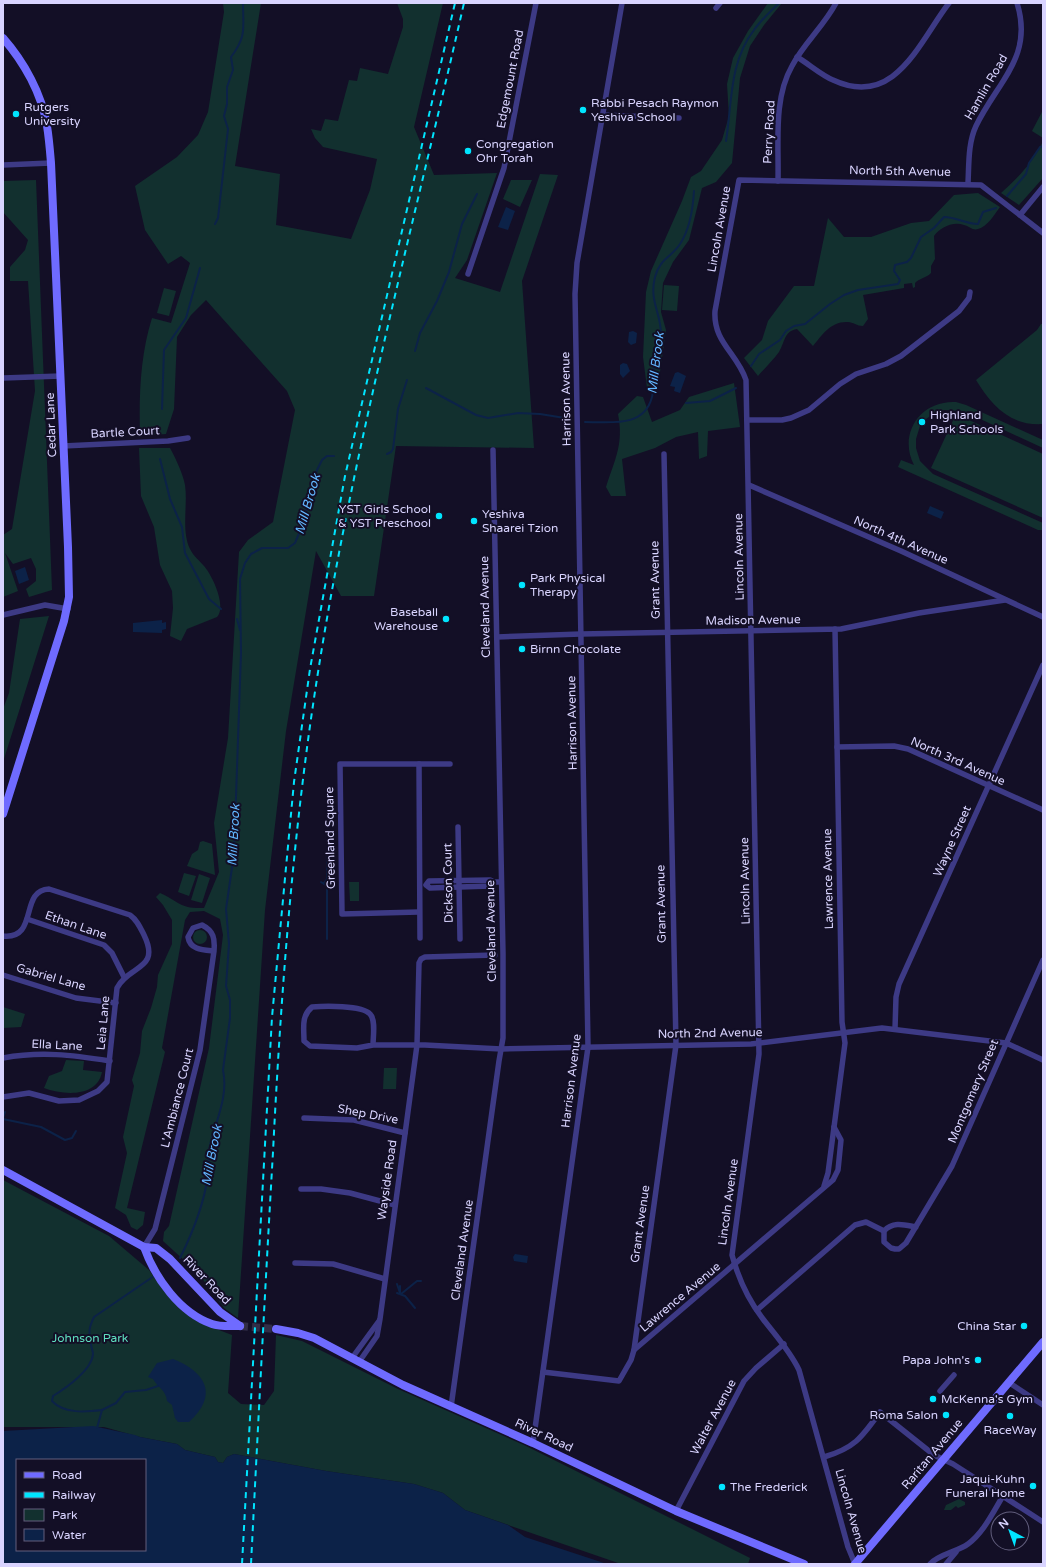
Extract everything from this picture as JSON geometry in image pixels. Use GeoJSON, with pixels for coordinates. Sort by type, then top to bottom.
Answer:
{"type":"FeatureCollection","features":[{"type":"Feature","properties":{"kind":"street","name":"Edgemount Road"},"geometry":{"type":"LineString","coordinates":[[468,274],[504,168],[536,3]]}},
{"type":"Feature","properties":{"kind":"street","name":"Harrison Avenue"},"geometry":{"type":"LineString","coordinates":[[533,1443],[588,1047],[575,294],[577,263],[622,3]]}},
{"type":"Feature","properties":{"kind":"street"},"geometry":{"type":"LineString","coordinates":[[716,8],[720,3]]}},
{"type":"Feature","properties":{"kind":"street","name":"Perry Road"},"geometry":{"type":"LineString","coordinates":[[778,181],[782,97],[786,78],[798,57],[826,21],[836,3]]}},
{"type":"Feature","properties":{"kind":"street"},"geometry":{"type":"LineString","coordinates":[[798,57],[832,80],[850,87],[866,87],[884,82],[898,73],[909,61],[949,3]]}},
{"type":"Feature","properties":{"kind":"street","name":"Hamlin Road"},"geometry":{"type":"LineString","coordinates":[[968,183],[970,149],[976,127],[1009,74],[1019,49],[1022,29],[1021,16],[1017,3]]}},
{"type":"Feature","properties":{"kind":"street","name":"Cedar Lane"},"geometry":{"type":"LineString","coordinates":[[3,38],[23,64],[38,97],[47,124],[51,163],[68,547],[68,609],[3,814]]}},
{"type":"Feature","properties":{"kind":"street"},"geometry":{"type":"LineString","coordinates":[[602,115],[679,118]]}},
{"type":"Feature","properties":{"kind":"street"},"geometry":{"type":"LineString","coordinates":[[3,165],[51,163]]}},
{"type":"Feature","properties":{"kind":"street","name":"North 5th Avenue"},"geometry":{"type":"LineString","coordinates":[[739,180],[981,184],[1043,234]]}},
{"type":"Feature","properties":{"kind":"street","name":"Lincoln Avenue"},"geometry":{"type":"LineString","coordinates":[[739,180],[715,320],[721,339],[743,369],[747,420],[759,1054],[732,1255],[738,1275],[757,1310],[784,1344],[799,1370],[848,1547],[855,1564]]}},
{"type":"Feature","properties":{"kind":"street"},"geometry":{"type":"LineString","coordinates":[[1020,215],[1043,187]]}},
{"type":"Feature","properties":{"kind":"street"},"geometry":{"type":"LineString","coordinates":[[747,420],[782,420],[801,415],[856,374],[894,361],[959,311],[968,298],[970,292]]}},
{"type":"Feature","properties":{"kind":"street"},"geometry":{"type":"LineString","coordinates":[[3,378],[61,376]]}},
{"type":"Feature","properties":{"kind":"street","name":"Bartle Court"},"geometry":{"type":"LineString","coordinates":[[63,446],[168,441],[188,438]]}},
{"type":"Feature","properties":{"kind":"street","name":"Cleveland Avenue"},"geometry":{"type":"LineString","coordinates":[[451,1407],[501,1049],[504,1038],[493,450]]}},
{"type":"Feature","properties":{"kind":"street","name":"Grant Avenue"},"geometry":{"type":"LineString","coordinates":[[634,1350],[676,1045],[664,454]]}},
{"type":"Feature","properties":{"kind":"street","name":"North 4th Avenue"},"geometry":{"type":"LineString","coordinates":[[748,485],[1043,617]]}},
{"type":"Feature","properties":{"kind":"street","name":"Madison Avenue"},"geometry":{"type":"LineString","coordinates":[[497,637],[835,629],[919,612],[1005,600]]}},
{"type":"Feature","properties":{"kind":"street"},"geometry":{"type":"LineString","coordinates":[[3,615],[45,605],[68,609]]}},
{"type":"Feature","properties":{"kind":"street","name":"Lawrence Avenue"},"geometry":{"type":"LineString","coordinates":[[824,1186],[828,1173],[844,1043],[835,629]]}},
{"type":"Feature","properties":{"kind":"street","name":"Wayne Street"},"geometry":{"type":"LineString","coordinates":[[895,1029],[896,997],[900,984],[1043,665]]}},
{"type":"Feature","properties":{"kind":"street","name":"North 3rd Avenue"},"geometry":{"type":"LineString","coordinates":[[837,747],[894,746],[908,749],[989,787],[1043,810]]}},
{"type":"Feature","properties":{"kind":"street","name":"Greenland Square"},"geometry":{"type":"LineString","coordinates":[[419,912],[342,914],[340,764],[450,764]]}},
{"type":"Feature","properties":{"kind":"street"},"geometry":{"type":"LineString","coordinates":[[419,764],[424,885],[419,912],[420,938]]}},
{"type":"Feature","properties":{"kind":"street","name":"Dickson Court"},"geometry":{"type":"LineString","coordinates":[[458,827],[460,939]]}},
{"type":"Feature","properties":{"kind":"street"},"geometry":{"type":"LineString","coordinates":[[424,885],[429,881],[490,880],[494,882],[501,882]]}},
{"type":"Feature","properties":{"kind":"street"},"geometry":{"type":"LineString","coordinates":[[424,885],[430,888],[490,886],[494,882]]}},
{"type":"Feature","properties":{"kind":"street"},"geometry":{"type":"LineString","coordinates":[[3,936],[10,937],[20,932],[27,919],[34,897],[38,892],[44,889],[130,915],[138,923],[147,941],[149,950],[144,964],[140,969],[124,977]]}},
{"type":"Feature","properties":{"kind":"street","name":"Ethan Lane"},"geometry":{"type":"LineString","coordinates":[[27,919],[104,945],[112,953],[124,977]]}},
{"type":"Feature","properties":{"kind":"street","name":"L'Ambiance Court"},"geometry":{"type":"LineString","coordinates":[[144,1247],[155,1229],[200,1050],[214,951],[215,940],[211,931],[202,925],[193,928],[188,937],[192,946],[198,949],[214,951]]}},
{"type":"Feature","properties":{"kind":"street","name":"Wayside Road"},"geometry":{"type":"LineString","coordinates":[[356,1360],[377,1336],[380,1319],[417,1045],[419,963],[421,959],[425,957],[495,955]]}},
{"type":"Feature","properties":{"kind":"street","name":"Montgomery Street"},"geometry":{"type":"LineString","coordinates":[[884,1231],[884,1242],[890,1248],[899,1249],[906,1243],[916,1227],[958,1153],[1043,960]]}},
{"type":"Feature","properties":{"kind":"street","name":"Gabriel Lane"},"geometry":{"type":"LineString","coordinates":[[3,975],[76,998],[116,1004]]}},
{"type":"Feature","properties":{"kind":"street","name":"Leia Lane"},"geometry":{"type":"LineString","coordinates":[[3,1097],[29,1093],[59,1101],[79,1100],[90,1096],[107,1082],[117,988],[124,977]]}},
{"type":"Feature","properties":{"kind":"street","name":"North 2nd Avenue"},"geometry":{"type":"LineString","coordinates":[[373,1045],[372,1019],[370,1014],[361,1009],[312,1007],[306,1013],[303,1023],[304,1041],[310,1046],[357,1048],[373,1045],[417,1045],[501,1049],[759,1043],[882,1028],[1006,1043],[1043,1060]]}},
{"type":"Feature","properties":{"kind":"street","name":"Ella Lane"},"geometry":{"type":"LineString","coordinates":[[3,1058],[36,1053],[74,1055],[110,1061]]}},
{"type":"Feature","properties":{"kind":"street","name":"Shep Drive"},"geometry":{"type":"LineString","coordinates":[[304,1118],[354,1120],[405,1133]]}},
{"type":"Feature","properties":{"kind":"street","name":"Lawrence Avenue"},"geometry":{"type":"LineString","coordinates":[[543,1372],[620,1382],[631,1360],[634,1350],[812,1199],[824,1186],[833,1180],[838,1170],[841,1140],[834,1127]]}},
{"type":"Feature","properties":{"kind":"street","name":"River Road"},"geometry":{"type":"LineString","coordinates":[[3,1170],[144,1247],[156,1248],[170,1259],[220,1312],[240,1326],[213,1325],[192,1314],[166,1287],[150,1263],[144,1247]]}},
{"type":"Feature","properties":{"kind":"street"},"geometry":{"type":"LineString","coordinates":[[301,1189],[321,1189],[350,1193],[395,1205]]}},
{"type":"Feature","properties":{"kind":"street"},"geometry":{"type":"LineString","coordinates":[[757,1310],[855,1225],[866,1222],[884,1231],[894,1224],[916,1227]]}},
{"type":"Feature","properties":{"kind":"street"},"geometry":{"type":"LineString","coordinates":[[295,1263],[333,1264],[385,1279]]}},
{"type":"Feature","properties":{"kind":"street","name":"River Road"},"geometry":{"type":"LineString","coordinates":[[276,1329],[314,1338],[404,1385],[533,1443],[676,1511],[804,1564]]}},
{"type":"Feature","properties":{"kind":"street","name":"Raritan Avenue"},"geometry":{"type":"LineString","coordinates":[[855,1564],[1043,1342]]}},
{"type":"Feature","properties":{"kind":"street","name":"Walter Avenue"},"geometry":{"type":"LineString","coordinates":[[676,1511],[744,1381],[756,1368],[784,1344]]}},
{"type":"Feature","properties":{"kind":"street"},"geometry":{"type":"LineString","coordinates":[[940,1392],[954,1375]]}},
{"type":"Feature","properties":{"kind":"street"},"geometry":{"type":"LineString","coordinates":[[1008,1382],[1043,1405]]}},
{"type":"Feature","properties":{"kind":"street"},"geometry":{"type":"LineString","coordinates":[[824,1457],[842,1451],[853,1444],[864,1434],[880,1412],[934,1455],[943,1459],[1043,1522]]}},
{"type":"Feature","properties":{"kind":"street"},"geometry":{"type":"LineString","coordinates":[[946,1564],[958,1550],[978,1534],[1003,1496]]}},
{"type":"Feature","properties":{"kind":"street"},"geometry":{"type":"LineString","coordinates":[[930,1564],[937,1559],[958,1550]]}},
{"type":"Feature","properties":{"kind":"green space"},"geometry":{"type":"Polygon","coordinates":[[[223,3],[261,3],[235,166],[280,174],[276,225],[351,239],[370,190],[377,159],[323,147],[315,138],[311,129],[321,131],[325,119],[338,121],[349,80],[357,81],[360,68],[388,74],[403,27],[403,19],[397,3],[443,3],[414,127],[434,175],[497,173],[467,260],[455,278],[500,292],[540,174],[558,175],[522,281],[534,448],[396,446],[374,596],[341,596],[316,551],[286,731],[265,910],[238,1318],[224,1308],[198,1273],[163,1241],[164,1232],[169,1226],[209,1048],[223,935],[220,919],[204,911],[190,912],[185,920],[162,1048],[165,1052],[127,1208],[145,1212],[143,1225],[137,1230],[131,1227],[126,1215],[115,1208],[127,1153],[123,1137],[134,1086],[132,1080],[140,1053],[142,1031],[157,987],[158,975],[172,944],[172,920],[156,897],[160,893],[185,906],[204,908],[219,872],[214,823],[228,738],[239,552],[248,540],[273,522],[295,410],[287,391],[206,300],[191,315],[177,337],[174,409],[166,434],[140,436],[141,376],[145,347],[152,318],[171,323],[190,263],[181,256],[168,264],[145,230],[135,186],[177,157],[198,135],[208,112],[224,12],[223,3]]]}},
{"type":"Feature","properties":{"kind":"green space"},"geometry":{"type":"Polygon","coordinates":[[[768,3],[782,3],[764,25],[750,46],[740,78],[732,163],[716,182],[702,188],[689,240],[673,262],[663,283],[661,312],[666,330],[658,386],[647,388],[643,357],[646,292],[651,271],[691,177],[701,171],[722,140],[729,116],[727,84],[733,58],[748,31],[768,3]]]}},
{"type":"Feature","properties":{"kind":"green space"},"geometry":{"type":"Polygon","coordinates":[[[1043,110],[1043,138],[1032,131],[1043,110]]]}},
{"type":"Feature","properties":{"kind":"green space"},"geometry":{"type":"Polygon","coordinates":[[[1043,141],[1043,178],[1019,205],[1001,193],[1025,169],[1043,141]]]}},
{"type":"Feature","properties":{"kind":"green space"},"geometry":{"type":"Polygon","coordinates":[[[36,180],[52,590],[29,597],[26,589],[36,581],[36,569],[31,558],[13,564],[5,553],[18,591],[3,597],[3,535],[12,529],[35,391],[28,281],[10,281],[10,267],[25,250],[28,240],[3,212],[3,181],[36,180]]]}},
{"type":"Feature","properties":{"kind":"green space"},"geometry":{"type":"Polygon","coordinates":[[[511,180],[532,180],[520,207],[503,199],[511,180]]]}},
{"type":"Feature","properties":{"kind":"green space"},"geometry":{"type":"Polygon","coordinates":[[[978,193],[1000,207],[985,226],[973,229],[964,225],[955,224],[940,230],[934,236],[935,259],[931,266],[931,273],[917,281],[915,283],[915,287],[913,288],[912,283],[904,284],[904,288],[863,295],[868,319],[863,326],[842,322],[832,326],[813,346],[797,329],[793,330],[785,338],[779,352],[758,376],[744,358],[762,340],[768,321],[794,286],[814,286],[828,218],[844,237],[871,237],[911,223],[929,221],[954,195],[978,193]]]}},
{"type":"Feature","properties":{"kind":"green space"},"geometry":{"type":"Polygon","coordinates":[[[664,285],[679,286],[677,311],[662,310],[664,285]]]}},
{"type":"Feature","properties":{"kind":"green space"},"geometry":{"type":"Polygon","coordinates":[[[164,288],[176,291],[169,316],[157,313],[164,288]]]}},
{"type":"Feature","properties":{"kind":"green space"},"geometry":{"type":"Polygon","coordinates":[[[1041,324],[1043,324],[1043,424],[1031,424],[1021,422],[1003,412],[989,398],[976,380],[1037,330],[1041,324]]]}},
{"type":"Feature","properties":{"kind":"green space"},"geometry":{"type":"Polygon","coordinates":[[[734,383],[740,427],[708,431],[707,456],[699,459],[698,432],[676,437],[655,448],[622,459],[626,496],[611,496],[606,487],[618,451],[620,425],[618,414],[637,396],[643,397],[652,422],[680,410],[689,397],[734,383]]]}},
{"type":"Feature","properties":{"kind":"green space"},"geometry":{"type":"Polygon","coordinates":[[[956,402],[966,405],[1043,440],[1043,448],[963,411],[944,410],[933,414],[920,426],[916,439],[916,448],[920,461],[933,474],[1043,523],[1043,530],[1038,530],[898,467],[901,460],[914,465],[910,453],[909,442],[911,431],[916,421],[923,413],[932,407],[943,403],[956,402]]]}},
{"type":"Feature","properties":{"kind":"green space"},"geometry":{"type":"Polygon","coordinates":[[[956,414],[1043,454],[1043,518],[931,468],[956,414]]]}},
{"type":"Feature","properties":{"kind":"green space"},"geometry":{"type":"Polygon","coordinates":[[[139,448],[170,448],[181,471],[185,485],[185,526],[187,542],[193,554],[211,576],[219,598],[220,612],[217,617],[187,629],[181,641],[170,636],[173,608],[172,591],[160,565],[154,527],[141,496],[139,448]]]}},
{"type":"Feature","properties":{"kind":"green space"},"geometry":{"type":"Polygon","coordinates":[[[49,616],[3,762],[3,709],[9,693],[20,619],[49,616]]]}},
{"type":"Feature","properties":{"kind":"green space"},"geometry":{"type":"Polygon","coordinates":[[[203,841],[212,844],[215,875],[187,866],[192,854],[198,850],[200,842],[203,841]]]}},
{"type":"Feature","properties":{"kind":"green space"},"geometry":{"type":"Polygon","coordinates":[[[184,873],[196,876],[189,896],[178,892],[184,873]]]}},
{"type":"Feature","properties":{"kind":"green space"},"geometry":{"type":"Polygon","coordinates":[[[199,874],[210,878],[202,903],[191,900],[199,874]]]}},
{"type":"Feature","properties":{"kind":"green space"},"geometry":{"type":"Polygon","coordinates":[[[349,882],[359,882],[359,901],[350,901],[349,882]]]}},
{"type":"Feature","properties":{"kind":"green space"},"geometry":{"type":"Polygon","coordinates":[[[200,930],[205,932],[207,937],[205,942],[200,944],[195,942],[193,937],[195,932],[200,930]]]}},
{"type":"Feature","properties":{"kind":"green space"},"geometry":{"type":"Polygon","coordinates":[[[3,1007],[25,1014],[21,1027],[3,1028],[3,1007]]]}},
{"type":"Feature","properties":{"kind":"green space"},"geometry":{"type":"Polygon","coordinates":[[[66,1060],[84,1061],[83,1070],[102,1072],[99,1080],[94,1086],[78,1092],[60,1092],[44,1088],[49,1076],[62,1071],[66,1060]]]}},
{"type":"Feature","properties":{"kind":"green space"},"geometry":{"type":"Polygon","coordinates":[[[384,1068],[397,1068],[396,1089],[383,1089],[384,1068]]]}},
{"type":"Feature","properties":{"kind":"green space","name":"Johnson Park"},"geometry":{"type":"Polygon","coordinates":[[[3,1180],[109,1236],[149,1270],[166,1294],[182,1311],[198,1322],[232,1335],[228,1393],[241,1404],[264,1405],[274,1391],[276,1335],[302,1341],[398,1389],[524,1445],[750,1558],[748,1564],[621,1564],[465,1510],[443,1493],[414,1484],[326,1471],[234,1454],[227,1457],[223,1463],[218,1462],[215,1457],[185,1450],[177,1444],[140,1437],[104,1427],[3,1427],[3,1180]]]}},
{"type":"Feature","properties":{"kind":"green space"},"geometry":{"type":"Polygon","coordinates":[[[959,1499],[965,1502],[965,1505],[958,1508],[956,1506],[951,1510],[944,1510],[946,1505],[959,1499]]]}},
{"type":"Feature","properties":{"kind":"water"},"geometry":{"type":"Polygon","coordinates":[[[506,207],[515,211],[508,230],[498,227],[506,207]]]}},
{"type":"Feature","properties":{"kind":"water"},"geometry":{"type":"Polygon","coordinates":[[[633,331],[637,333],[636,343],[631,345],[628,342],[629,332],[633,331]]]}},
{"type":"Feature","properties":{"kind":"water"},"geometry":{"type":"Polygon","coordinates":[[[623,363],[627,364],[630,371],[623,378],[620,374],[620,365],[623,363]]]}},
{"type":"Feature","properties":{"kind":"water"},"geometry":{"type":"Polygon","coordinates":[[[678,372],[686,376],[680,393],[674,391],[675,387],[670,386],[675,373],[678,372]]]}},
{"type":"Feature","properties":{"kind":"water"},"geometry":{"type":"Polygon","coordinates":[[[930,506],[944,512],[941,519],[927,513],[930,506]]]}},
{"type":"Feature","properties":{"kind":"water"},"geometry":{"type":"Polygon","coordinates":[[[25,567],[29,580],[19,584],[15,571],[25,567]]]}},
{"type":"Feature","properties":{"kind":"water"},"geometry":{"type":"Polygon","coordinates":[[[162,620],[162,623],[166,622],[166,629],[162,630],[162,633],[133,632],[133,623],[162,620]]]}},
{"type":"Feature","properties":{"kind":"water"},"geometry":{"type":"Polygon","coordinates":[[[515,1254],[528,1256],[527,1263],[514,1261],[513,1257],[515,1254]]]}},
{"type":"Feature","properties":{"kind":"water"},"geometry":{"type":"Polygon","coordinates":[[[173,1359],[194,1371],[205,1385],[206,1394],[204,1403],[189,1422],[178,1422],[175,1418],[172,1405],[167,1401],[163,1392],[153,1379],[148,1377],[157,1363],[173,1359]]]}},
{"type":"Feature","properties":{"kind":"water"},"geometry":{"type":"Polygon","coordinates":[[[93,1426],[177,1444],[185,1450],[215,1457],[218,1462],[223,1463],[227,1457],[234,1454],[326,1471],[414,1484],[443,1493],[465,1510],[508,1525],[525,1537],[607,1564],[3,1564],[3,1431],[93,1426]]]}},
{"type":"Feature","properties":{"kind":"waterway"},"geometry":{"type":"LineString","coordinates":[[215,224],[218,218],[228,129],[224,116],[227,104],[227,87],[233,70],[231,57],[240,43],[243,32],[243,3]]}},
{"type":"Feature","properties":{"kind":"waterway","name":"Mill Brook"},"geometry":{"type":"LineString","coordinates":[[726,141],[733,84],[740,56],[746,42],[757,26],[779,3]]}},
{"type":"Feature","properties":{"kind":"waterway"},"geometry":{"type":"LineString","coordinates":[[1007,196],[1026,174],[1029,163],[1040,147],[1043,146]]}},
{"type":"Feature","properties":{"kind":"waterway","name":"Mill Brook"},"geometry":{"type":"LineString","coordinates":[[585,422],[616,422],[634,419],[642,414],[648,407],[653,394],[652,376],[661,334],[653,293],[655,277],[663,262],[677,249],[686,232],[693,204],[694,191]]}},
{"type":"Feature","properties":{"kind":"waterway"},"geometry":{"type":"LineString","coordinates":[[415,351],[420,333],[437,301],[449,272],[462,224],[477,194]]}},
{"type":"Feature","properties":{"kind":"waterway"},"geometry":{"type":"LineString","coordinates":[[751,366],[759,354],[780,340],[786,331],[794,326],[805,324],[844,295],[858,290],[898,284],[900,280],[894,271],[895,265],[907,262],[911,258],[921,237],[934,228],[944,217],[978,224],[983,212],[996,208]]}},
{"type":"Feature","properties":{"kind":"waterway"},"geometry":{"type":"LineString","coordinates":[[162,409],[164,350],[186,318],[200,268]]}},
{"type":"Feature","properties":{"kind":"waterway","name":"Mill Brook"},"geometry":{"type":"LineString","coordinates":[[387,454],[393,449],[398,409],[407,380]]}},
{"type":"Feature","properties":{"kind":"waterway","name":"Mill Brook"},"geometry":{"type":"LineString","coordinates":[[426,388],[476,415],[488,418],[518,413],[540,414],[571,419]]}},
{"type":"Feature","properties":{"kind":"waterway"},"geometry":{"type":"LineString","coordinates":[[686,403],[710,401],[736,388]]}},
{"type":"Feature","properties":{"kind":"waterway","name":"Mill Brook"},"geometry":{"type":"LineString","coordinates":[[180,1258],[194,1228],[204,1197],[208,1175],[209,1150],[223,1101],[224,1091],[223,1070],[230,1018],[230,1000],[226,986],[229,944],[226,909],[234,854],[241,653],[240,579],[245,563],[251,554],[262,548],[288,548],[295,543],[303,524],[317,470],[322,460],[327,456],[334,456]]}},
{"type":"Feature","properties":{"kind":"waterway"},"geometry":{"type":"LineString","coordinates":[[160,459],[170,499],[182,527],[185,553],[209,599],[221,609]]}},
{"type":"Feature","properties":{"kind":"waterway","name":"Mill Brook"},"geometry":{"type":"LineString","coordinates":[[237,619],[240,630]]}},
{"type":"Feature","properties":{"kind":"waterway"},"geometry":{"type":"LineString","coordinates":[[324,883],[327,879],[328,844]]}},
{"type":"Feature","properties":{"kind":"waterway"},"geometry":{"type":"LineString","coordinates":[[321,882],[327,886],[327,939]]}},
{"type":"Feature","properties":{"kind":"waterway"},"geometry":{"type":"LineString","coordinates":[[327,887],[333,889]]}},
{"type":"Feature","properties":{"kind":"waterway"},"geometry":{"type":"LineString","coordinates":[[3,1118],[5,1112]]}},
{"type":"Feature","properties":{"kind":"waterway"},"geometry":{"type":"LineString","coordinates":[[3,1119],[41,1127],[65,1140],[72,1138],[76,1131]]}},
{"type":"Feature","properties":{"kind":"waterway","name":"Mill Brook"},"geometry":{"type":"LineString","coordinates":[[102,1410],[69,1410],[52,1401],[53,1396],[78,1378],[92,1360],[93,1353],[89,1334],[94,1317],[154,1276]]}},
{"type":"Feature","properties":{"kind":"waterway"},"geometry":{"type":"LineString","coordinates":[[401,1294],[417,1281],[421,1281]]}},
{"type":"Feature","properties":{"kind":"waterway"},"geometry":{"type":"LineString","coordinates":[[397,1284],[400,1293]]}},
{"type":"Feature","properties":{"kind":"waterway"},"geometry":{"type":"LineString","coordinates":[[400,1286],[400,1293]]}},
{"type":"Feature","properties":{"kind":"waterway"},"geometry":{"type":"LineString","coordinates":[[397,1293],[405,1296],[415,1308]]}},
{"type":"Feature","properties":{"kind":"waterway"},"geometry":{"type":"LineString","coordinates":[[97,1428],[102,1410],[116,1403],[125,1392],[146,1390],[158,1386]]}},
{"type":"Feature","properties":{"kind":"tunnel"},"geometry":{"type":"LineString","coordinates":[[240,1326],[276,1329]]}},
{"type":"Feature","properties":{"kind":"railway"},"geometry":{"type":"LineString","coordinates":[[242,1564],[272,1017],[294,782],[310,669],[345,476],[455,3]]}},
{"type":"Feature","properties":{"kind":"railway"},"geometry":{"type":"LineString","coordinates":[[251,1564],[282,995],[296,837],[309,733],[323,641],[358,457],[464,3]]}},
{"type":"Feature","properties":{"kind":"place","name":"Rabbi Pesach Raymon Yeshiva School"},"geometry":{"type":"Point","coordinates":[583,110]}},
{"type":"Feature","properties":{"kind":"place","name":"Rutgers University"},"geometry":{"type":"Point","coordinates":[16,114]}},
{"type":"Feature","properties":{"kind":"place","name":"Congregation Ohr Torah"},"geometry":{"type":"Point","coordinates":[468,151]}},
{"type":"Feature","properties":{"kind":"place","name":"Highland Park Schools"},"geometry":{"type":"Point","coordinates":[922,422]}},
{"type":"Feature","properties":{"kind":"place","name":"YST Girls School & YST Preschool"},"geometry":{"type":"Point","coordinates":[439,516]}},
{"type":"Feature","properties":{"kind":"place","name":"Yeshiva Shaarei Tzion"},"geometry":{"type":"Point","coordinates":[474,521]}},
{"type":"Feature","properties":{"kind":"place","name":"Park Physical Therapy"},"geometry":{"type":"Point","coordinates":[522,585]}},
{"type":"Feature","properties":{"kind":"place","name":"Baseball Warehouse"},"geometry":{"type":"Point","coordinates":[446,619]}},
{"type":"Feature","properties":{"kind":"place","name":"Birnn Chocolate"},"geometry":{"type":"Point","coordinates":[522,649]}},
{"type":"Feature","properties":{"kind":"place","name":"China Star"},"geometry":{"type":"Point","coordinates":[1024,1326]}},
{"type":"Feature","properties":{"kind":"place","name":"Papa John's"},"geometry":{"type":"Point","coordinates":[978,1360]}},
{"type":"Feature","properties":{"kind":"place","name":"McKenna's Gym"},"geometry":{"type":"Point","coordinates":[933,1399]}},
{"type":"Feature","properties":{"kind":"place","name":"Roma Salon"},"geometry":{"type":"Point","coordinates":[946,1415]}},
{"type":"Feature","properties":{"kind":"place","name":"RaceWay"},"geometry":{"type":"Point","coordinates":[1010,1416]}},
{"type":"Feature","properties":{"kind":"place","name":"Jaqui-Kuhn Funeral Home"},"geometry":{"type":"Point","coordinates":[1033,1486]}},
{"type":"Feature","properties":{"kind":"place","name":"The Frederick"},"geometry":{"type":"Point","coordinates":[722,1487]}}]}
